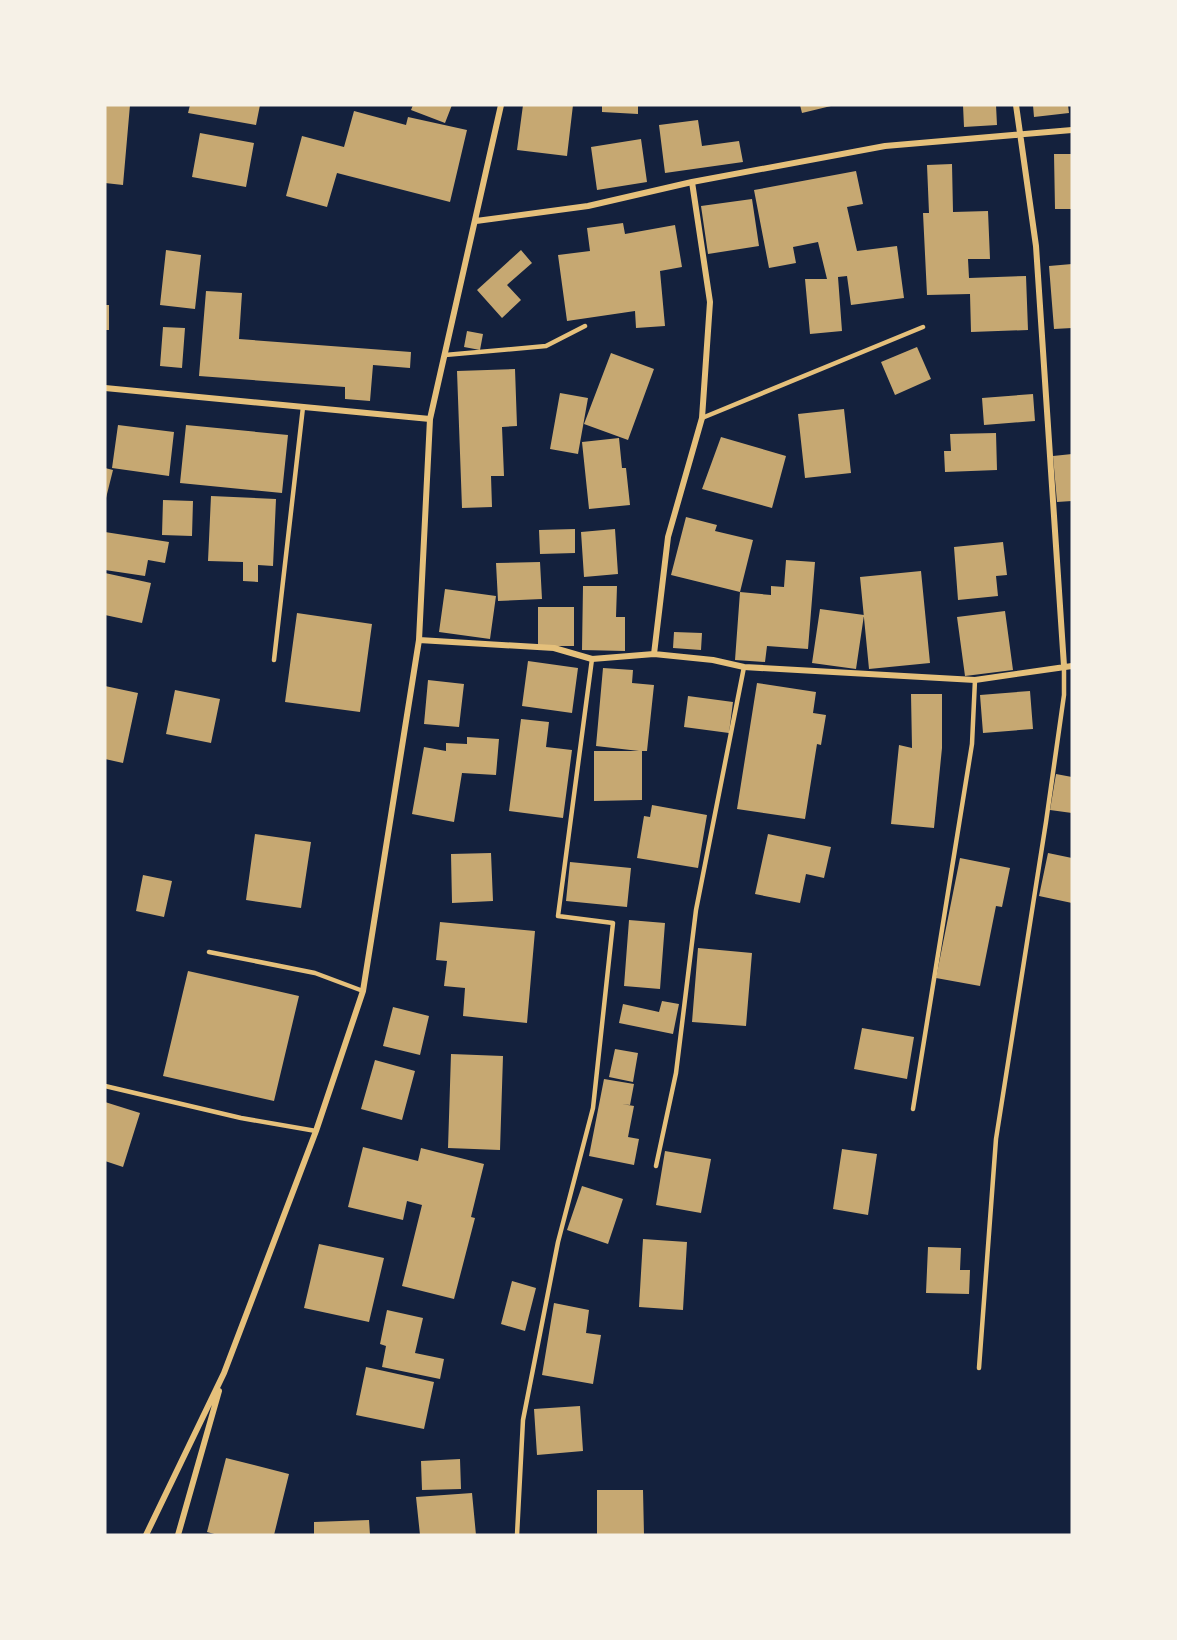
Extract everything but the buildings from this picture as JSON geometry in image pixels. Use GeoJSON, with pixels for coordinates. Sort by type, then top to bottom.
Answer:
{"type":"FeatureCollection","features":[{"type":"Feature","properties":{"kind":"street"},"geometry":{"type":"LineString","coordinates":[[146,1535],[224,1373],[316,1131],[363,991],[419,640],[430,419],[501,105]]}},
{"type":"Feature","properties":{"kind":"street"},"geometry":{"type":"LineString","coordinates":[[1016,105],[1036,246],[1064,666]]}},
{"type":"Feature","properties":{"kind":"street"},"geometry":{"type":"LineString","coordinates":[[476,221],[588,206],[692,182],[885,146],[1072,130]]}},
{"type":"Feature","properties":{"kind":"street"},"geometry":{"type":"LineString","coordinates":[[654,654],[668,537],[702,418],[710,302],[692,182]]}},
{"type":"Feature","properties":{"kind":"street"},"geometry":{"type":"LineString","coordinates":[[105,388],[430,419]]}},
{"type":"Feature","properties":{"kind":"street"},"geometry":{"type":"LineString","coordinates":[[419,640],[554,648],[592,659],[654,654],[713,660],[744,667],[975,680],[1072,666]]}},
{"type":"Feature","properties":{"kind":"street"},"geometry":{"type":"LineString","coordinates":[[178,1535],[224,1373]]}},
{"type":"Feature","properties":{"kind":"lane"},"geometry":{"type":"LineString","coordinates":[[445,355],[546,346],[585,326]]}},
{"type":"Feature","properties":{"kind":"lane"},"geometry":{"type":"LineString","coordinates":[[702,418],[923,327]]}},
{"type":"Feature","properties":{"kind":"lane"},"geometry":{"type":"LineString","coordinates":[[274,660],[303,407]]}},
{"type":"Feature","properties":{"kind":"lane"},"geometry":{"type":"LineString","coordinates":[[518,1535],[522,1420],[558,1242],[593,1108],[613,923],[558,916],[592,659]]}},
{"type":"Feature","properties":{"kind":"lane"},"geometry":{"type":"LineString","coordinates":[[979,1368],[996,1139],[1048,811],[1064,695],[1064,666]]}},
{"type":"Feature","properties":{"kind":"lane"},"geometry":{"type":"LineString","coordinates":[[656,1166],[676,1073],[696,910],[744,667]]}},
{"type":"Feature","properties":{"kind":"lane"},"geometry":{"type":"LineString","coordinates":[[913,1109],[972,744],[975,680]]}},
{"type":"Feature","properties":{"kind":"lane"},"geometry":{"type":"LineString","coordinates":[[209,952],[315,973],[363,991]]}},
{"type":"Feature","properties":{"kind":"lane"},"geometry":{"type":"LineString","coordinates":[[105,1086],[241,1118],[316,1131]]}}]}
